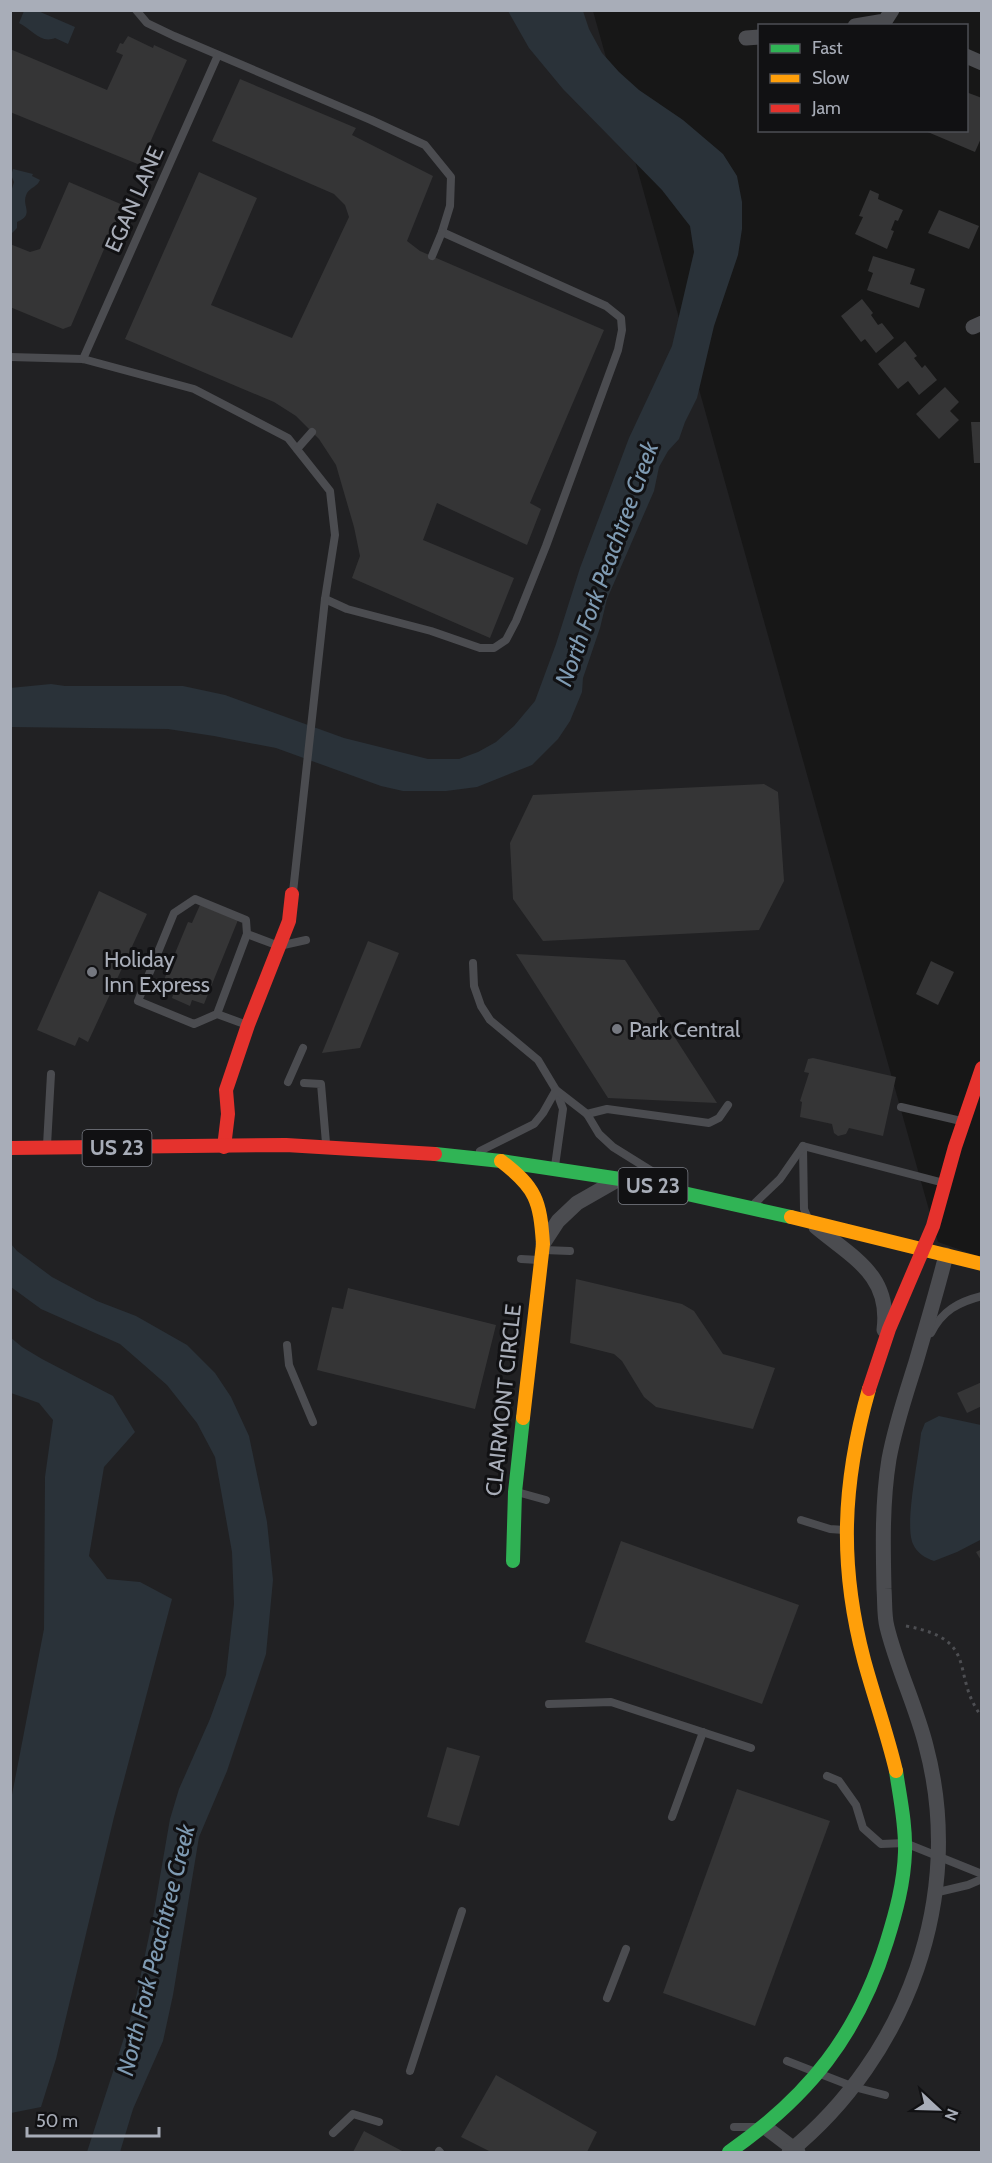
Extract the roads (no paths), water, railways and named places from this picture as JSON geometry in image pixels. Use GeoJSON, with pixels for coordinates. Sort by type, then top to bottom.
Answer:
{"type":"FeatureCollection","features":[{"type":"Feature","properties":{"kind":"street"},"geometry":{"type":"LineString","coordinates":[[865,24],[891,19]]}},
{"type":"Feature","properties":{"kind":"street"},"geometry":{"type":"LineString","coordinates":[[224,1147],[228,1114],[226,1090],[248,1025],[289,921],[292,894]]}},
{"type":"Feature","properties":{"kind":"street"},"geometry":{"type":"LineString","coordinates":[[729,2152],[765,2127],[803,2093],[848,2035],[874,1982],[895,1914],[905,1843],[894,1761],[869,1680],[855,1618],[849,1572],[848,1499],[863,1410],[876,1368],[934,1223],[963,1121],[981,1068]]}},
{"type":"Feature","properties":{"kind":"street","name":"US 23"},"geometry":{"type":"LineString","coordinates":[[10,1148],[286,1145],[411,1152],[501,1161],[620,1179],[688,1193],[981,1264]]}},
{"type":"Feature","properties":{"kind":"street","name":"CLAIRMONT CIRCLE"},"geometry":{"type":"LineString","coordinates":[[501,1161],[519,1174],[537,1198],[540,1209],[542,1251],[515,1492],[513,1561]]}},
{"type":"Feature","properties":{"kind":"street","name":"CLAIRMONT CIRCLE"},"geometry":{"type":"LineString","coordinates":[[542,1251],[558,1221],[577,1203],[620,1179]]}},
{"type":"Feature","properties":{"kind":"street"},"geometry":{"type":"LineString","coordinates":[[809,1221],[867,1269],[881,1291],[884,1299],[885,1319],[876,1368]]}},
{"type":"Feature","properties":{"kind":"street"},"geometry":{"type":"LineString","coordinates":[[765,2127],[793,2152],[827,2117],[854,2086],[877,2054],[905,2003],[924,1947],[938,1856],[936,1810],[931,1766],[887,1626],[883,1520],[886,1478],[894,1438],[946,1256]]}},
{"type":"Feature","properties":{"kind":"lane"},"geometry":{"type":"LineString","coordinates":[[136,10],[147,23],[425,145],[451,177],[450,206],[432,256]]}},
{"type":"Feature","properties":{"kind":"lane","name":"EGAN LANE"},"geometry":{"type":"LineString","coordinates":[[83,358],[218,55]]}},
{"type":"Feature","properties":{"kind":"lane"},"geometry":{"type":"LineString","coordinates":[[325,599],[347,609],[431,631],[480,648],[494,648],[506,640],[546,546],[618,350],[622,330],[621,318],[606,306],[442,232]]}},
{"type":"Feature","properties":{"kind":"lane"},"geometry":{"type":"LineString","coordinates":[[10,357],[83,358],[194,388],[288,438],[330,491],[335,535],[325,599],[292,894]]}},
{"type":"Feature","properties":{"kind":"lane"},"geometry":{"type":"LineString","coordinates":[[297,449],[312,432]]}},
{"type":"Feature","properties":{"kind":"lane"},"geometry":{"type":"LineString","coordinates":[[217,1014],[247,934],[246,920],[195,899],[174,913],[138,1001],[194,1024],[217,1014],[248,1025]]}},
{"type":"Feature","properties":{"kind":"lane"},"geometry":{"type":"LineString","coordinates":[[247,934],[279,946],[306,940]]}},
{"type":"Feature","properties":{"kind":"lane"},"geometry":{"type":"LineString","coordinates":[[473,963],[474,986],[481,1006],[490,1020],[538,1060],[556,1090],[563,1109],[555,1168]]}},
{"type":"Feature","properties":{"kind":"lane"},"geometry":{"type":"LineString","coordinates":[[288,1082],[303,1048]]}},
{"type":"Feature","properties":{"kind":"lane"},"geometry":{"type":"LineString","coordinates":[[46,1148],[51,1074]]}},
{"type":"Feature","properties":{"kind":"lane"},"geometry":{"type":"LineString","coordinates":[[304,1083],[321,1084],[326,1147]]}},
{"type":"Feature","properties":{"kind":"lane"},"geometry":{"type":"LineString","coordinates":[[556,1090],[586,1114],[598,1134],[614,1147],[688,1193]]}},
{"type":"Feature","properties":{"kind":"lane"},"geometry":{"type":"LineString","coordinates":[[468,1158],[534,1124],[556,1090]]}},
{"type":"Feature","properties":{"kind":"lane"},"geometry":{"type":"LineString","coordinates":[[586,1114],[607,1109],[709,1123],[719,1118],[728,1105]]}},
{"type":"Feature","properties":{"kind":"lane"},"geometry":{"type":"LineString","coordinates":[[901,1107],[963,1121]]}},
{"type":"Feature","properties":{"kind":"lane"},"geometry":{"type":"LineString","coordinates":[[803,1146],[945,1183]]}},
{"type":"Feature","properties":{"kind":"lane"},"geometry":{"type":"LineString","coordinates":[[750,1207],[777,1182],[803,1146]]}},
{"type":"Feature","properties":{"kind":"lane"},"geometry":{"type":"LineString","coordinates":[[803,1146],[804,1209],[809,1221]]}},
{"type":"Feature","properties":{"kind":"lane"},"geometry":{"type":"LineString","coordinates":[[521,1259],[542,1251],[570,1251]]}},
{"type":"Feature","properties":{"kind":"lane"},"geometry":{"type":"LineString","coordinates":[[916,1361],[934,1327],[947,1310],[960,1302],[981,1296]]}},
{"type":"Feature","properties":{"kind":"lane"},"geometry":{"type":"LineString","coordinates":[[287,1345],[289,1365],[313,1422]]}},
{"type":"Feature","properties":{"kind":"lane"},"geometry":{"type":"LineString","coordinates":[[515,1492],[546,1500]]}},
{"type":"Feature","properties":{"kind":"lane"},"geometry":{"type":"LineString","coordinates":[[801,1520],[830,1529],[847,1531]]}},
{"type":"Feature","properties":{"kind":"lane"},"geometry":{"type":"LineString","coordinates":[[549,1704],[611,1702],[750,1748]]}},
{"type":"Feature","properties":{"kind":"lane"},"geometry":{"type":"LineString","coordinates":[[672,1817],[702,1732]]}},
{"type":"Feature","properties":{"kind":"lane"},"geometry":{"type":"LineString","coordinates":[[827,1776],[839,1781],[856,1805],[863,1828],[881,1844],[905,1843],[981,1876]]}},
{"type":"Feature","properties":{"kind":"lane"},"geometry":{"type":"LineString","coordinates":[[934,1893],[968,1885],[981,1876]]}},
{"type":"Feature","properties":{"kind":"lane"},"geometry":{"type":"LineString","coordinates":[[410,2071],[462,1911]]}},
{"type":"Feature","properties":{"kind":"lane"},"geometry":{"type":"LineString","coordinates":[[607,1998],[626,1949]]}},
{"type":"Feature","properties":{"kind":"lane"},"geometry":{"type":"LineString","coordinates":[[787,2061],[885,2095]]}},
{"type":"Feature","properties":{"kind":"lane"},"geometry":{"type":"LineString","coordinates":[[333,2133],[353,2114],[379,2122]]}},
{"type":"Feature","properties":{"kind":"lane"},"geometry":{"type":"LineString","coordinates":[[734,2127],[765,2127]]}},
{"type":"Feature","properties":{"kind":"water"},"geometry":{"type":"Polygon","coordinates":[[[24,11],[38,11],[75,27],[68,44],[55,38],[40,37],[19,23],[24,11]]]}},
{"type":"Feature","properties":{"kind":"water","name":"North Fork Peachtree Creek"},"geometry":{"type":"Polygon","coordinates":[[[508,11],[583,11],[589,29],[602,53],[619,72],[639,90],[683,120],[723,154],[737,176],[742,202],[742,229],[738,255],[714,326],[697,398],[679,439],[668,451],[659,467],[654,491],[607,599],[583,678],[582,692],[570,721],[558,739],[532,765],[477,787],[446,791],[403,791],[381,786],[276,748],[214,736],[168,729],[11,727],[10,688],[51,684],[183,686],[225,695],[344,738],[428,759],[459,759],[496,742],[514,726],[535,701],[580,568],[629,438],[672,346],[694,252],[690,226],[662,190],[563,89],[529,48],[508,11]]]}},
{"type":"Feature","properties":{"kind":"water"},"geometry":{"type":"Polygon","coordinates":[[[13,169],[33,174],[32,176],[40,180],[27,193],[26,216],[17,222],[17,228],[11,234],[11,192],[14,182],[11,175],[13,169]]]}},
{"type":"Feature","properties":{"kind":"water","name":"North Fork Peachtree Creek"},"geometry":{"type":"Polygon","coordinates":[[[11,1244],[52,1277],[97,1301],[136,1316],[187,1345],[215,1373],[231,1397],[249,1436],[267,1522],[273,1580],[266,1654],[227,1771],[199,1837],[173,1995],[163,2041],[133,2109],[120,2152],[87,2152],[134,2007],[170,1819],[179,1789],[210,1719],[226,1675],[234,1604],[232,1552],[215,1457],[197,1423],[167,1385],[120,1344],[41,1309],[11,1287],[11,1244]]]}},
{"type":"Feature","properties":{"kind":"water"},"geometry":{"type":"Polygon","coordinates":[[[10,1337],[42,1359],[113,1396],[135,1432],[104,1467],[89,1556],[107,1579],[140,1582],[172,1599],[114,1817],[56,2059],[41,2107],[11,2113],[11,1800],[44,1629],[45,1477],[53,1420],[39,1403],[11,1393],[10,1337]]]}},
{"type":"Feature","properties":{"kind":"water"},"geometry":{"type":"Polygon","coordinates":[[[939,1416],[981,1425],[982,1539],[934,1561],[922,1555],[913,1544],[910,1522],[921,1433],[925,1423],[939,1416]]]}},
{"type":"Feature","properties":{"kind":"place","name":"Holiday Inn Express"},"geometry":{"type":"Point","coordinates":[92,972]}},
{"type":"Feature","properties":{"kind":"place","name":"Park Central"},"geometry":{"type":"Point","coordinates":[617,1029]}}]}
